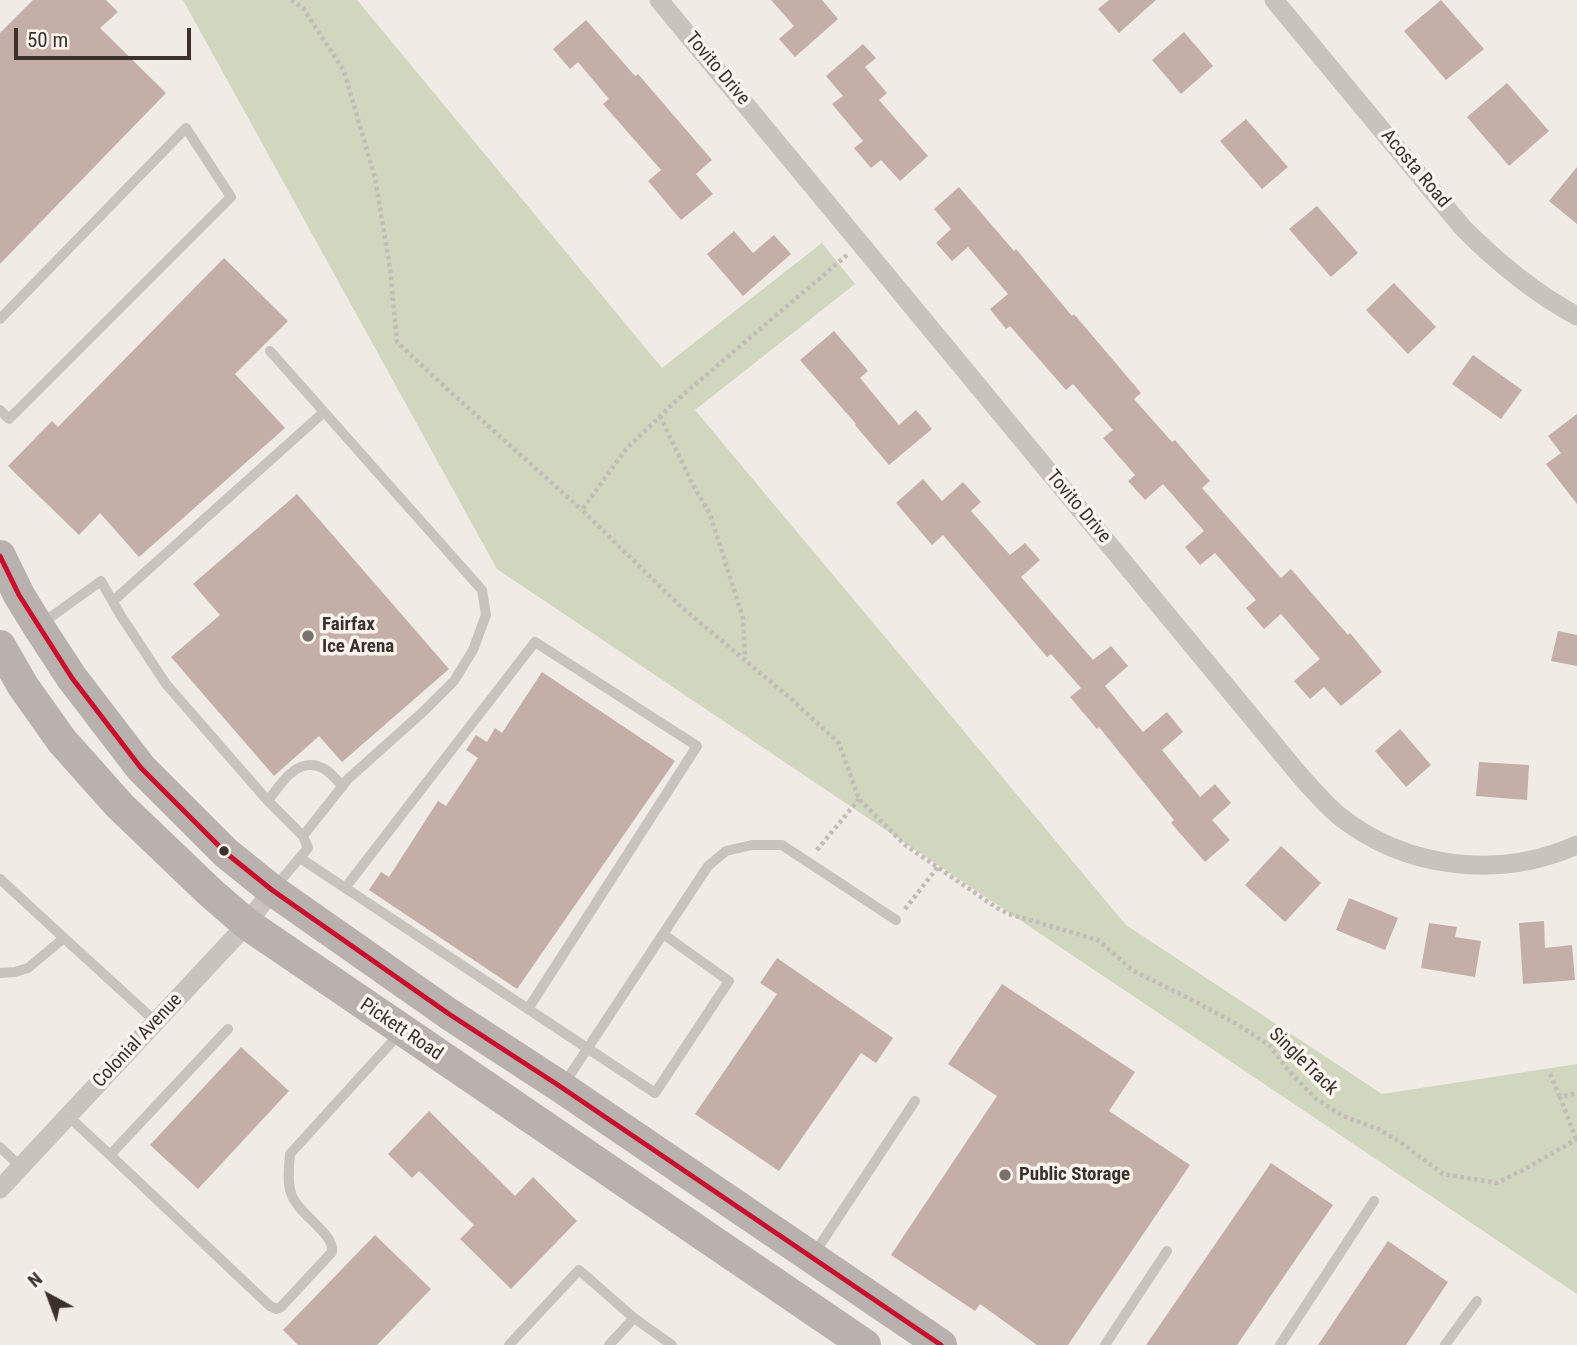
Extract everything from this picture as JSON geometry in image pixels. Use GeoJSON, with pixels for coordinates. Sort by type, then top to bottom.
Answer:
{"type":"FeatureCollection","features":[{"type":"Feature","properties":{"kind":"main road","name":"Pickett Road"},"geometry":{"type":"LineString","coordinates":[[0,556],[37,626],[72,678],[141,768],[226,853],[272,890],[449,1014],[941,1345]]}},
{"type":"Feature","properties":{"kind":"main road","name":"Pickett Road"},"geometry":{"type":"LineString","coordinates":[[0,646],[23,686],[62,741],[120,806],[247,925],[865,1345]]}},
{"type":"Feature","properties":{"kind":"street","name":"Tovito Drive"},"geometry":{"type":"LineString","coordinates":[[659,0],[1324,802],[1363,832],[1384,843],[1452,864],[1490,866],[1521,862],[1577,845]]}},
{"type":"Feature","properties":{"kind":"street","name":"Acosta Road"},"geometry":{"type":"LineString","coordinates":[[1275,0],[1463,228],[1539,293],[1577,316]]}},
{"type":"Feature","properties":{"kind":"street","name":"Colonial Avenue"},"geometry":{"type":"LineString","coordinates":[[0,1189],[247,925],[272,890]]}},
{"type":"Feature","properties":{"kind":"lane"},"geometry":{"type":"LineString","coordinates":[[0,319],[186,128],[231,197],[9,419],[0,410]]}},
{"type":"Feature","properties":{"kind":"lane"},"geometry":{"type":"LineString","coordinates":[[270,351],[482,590],[486,615],[474,649],[454,681],[348,779],[303,836]]}},
{"type":"Feature","properties":{"kind":"lane"},"geometry":{"type":"LineString","coordinates":[[113,601],[324,412]]}},
{"type":"Feature","properties":{"kind":"lane"},"geometry":{"type":"LineString","coordinates":[[37,626],[101,581],[166,684],[268,801],[303,836],[308,848],[272,890]]}},
{"type":"Feature","properties":{"kind":"lane"},"geometry":{"type":"LineString","coordinates":[[345,888],[535,642],[697,746],[528,1009]]}},
{"type":"Feature","properties":{"kind":"lane"},"geometry":{"type":"LineString","coordinates":[[268,801],[291,771],[303,766],[315,765],[326,770],[342,786]]}},
{"type":"Feature","properties":{"kind":"lane"},"geometry":{"type":"LineString","coordinates":[[561,1087],[708,866],[726,851],[752,845],[782,845],[896,920]]}},
{"type":"Feature","properties":{"kind":"lane"},"geometry":{"type":"LineString","coordinates":[[300,858],[655,1093],[729,981],[663,934]]}},
{"type":"Feature","properties":{"kind":"lane"},"geometry":{"type":"LineString","coordinates":[[0,880],[156,1022]]}},
{"type":"Feature","properties":{"kind":"lane"},"geometry":{"type":"LineString","coordinates":[[0,973],[28,968],[64,938]]}},
{"type":"Feature","properties":{"kind":"lane"},"geometry":{"type":"LineString","coordinates":[[110,1155],[228,1029]]}},
{"type":"Feature","properties":{"kind":"lane"},"geometry":{"type":"LineString","coordinates":[[68,1116],[275,1309],[281,1307],[332,1252],[333,1247],[328,1237],[293,1199],[289,1182],[290,1154],[402,1031]]}},
{"type":"Feature","properties":{"kind":"lane"},"geometry":{"type":"LineString","coordinates":[[812,1257],[915,1101]]}},
{"type":"Feature","properties":{"kind":"lane"},"geometry":{"type":"LineString","coordinates":[[0,1147],[21,1167]]}},
{"type":"Feature","properties":{"kind":"lane"},"geometry":{"type":"LineString","coordinates":[[1280,1345],[1374,1202]]}},
{"type":"Feature","properties":{"kind":"lane"},"geometry":{"type":"LineString","coordinates":[[1105,1345],[1167,1251]]}},
{"type":"Feature","properties":{"kind":"lane"},"geometry":{"type":"LineString","coordinates":[[509,1345],[579,1270],[634,1318],[672,1345]]}},
{"type":"Feature","properties":{"kind":"lane"},"geometry":{"type":"LineString","coordinates":[[1445,1345],[1477,1301]]}},
{"type":"Feature","properties":{"kind":"lane"},"geometry":{"type":"LineString","coordinates":[[609,1345],[634,1318]]}},
{"type":"Feature","properties":{"kind":"path"},"geometry":{"type":"LineString","coordinates":[[291,0],[303,8],[344,71],[375,178],[390,268],[397,342],[582,510],[679,605],[839,743],[859,799],[808,862]]}},
{"type":"Feature","properties":{"kind":"path"},"geometry":{"type":"LineString","coordinates":[[582,510],[626,449],[660,416],[860,244]]}},
{"type":"Feature","properties":{"kind":"path"},"geometry":{"type":"LineString","coordinates":[[660,416],[710,514],[743,618],[745,660]]}},
{"type":"Feature","properties":{"kind":"path","name":"SingleTrack"},"geometry":{"type":"LineString","coordinates":[[859,799],[905,845],[997,908],[1098,940],[1132,970],[1216,1013],[1270,1046],[1287,1070],[1316,1099],[1343,1116],[1377,1129],[1400,1142],[1443,1174],[1497,1183],[1577,1139]]}},
{"type":"Feature","properties":{"kind":"path"},"geometry":{"type":"LineString","coordinates":[[896,920],[938,867]]}},
{"type":"Feature","properties":{"kind":"path"},"geometry":{"type":"LineString","coordinates":[[1550,1074],[1577,1139]]}},
{"type":"Feature","properties":{"kind":"path"},"geometry":{"type":"LineString","coordinates":[[1560,1097],[1577,1093]]}},
{"type":"Feature","properties":{"kind":"green space"},"geometry":{"type":"Polygon","coordinates":[[[183,0],[357,0],[662,368],[822,243],[855,284],[695,410],[1126,925],[1382,1094],[1577,1064],[1577,1294],[497,569],[183,0]]]}},
{"type":"Feature","properties":{"kind":"building"},"geometry":{"type":"Polygon","coordinates":[[[33,0],[106,0],[118,12],[100,28],[166,93],[0,264],[0,33],[33,0]]]}},
{"type":"Feature","properties":{"kind":"building"},"geometry":{"type":"Polygon","coordinates":[[[771,0],[822,0],[838,19],[795,57],[779,39],[794,26],[771,0]]]}},
{"type":"Feature","properties":{"kind":"building"},"geometry":{"type":"Polygon","coordinates":[[[1109,0],[1156,0],[1119,33],[1098,9],[1109,0]]]}},
{"type":"Feature","properties":{"kind":"building"},"geometry":{"type":"Polygon","coordinates":[[[1441,0],[1484,49],[1446,80],[1404,31],[1441,0]]]}},
{"type":"Feature","properties":{"kind":"building"},"geometry":{"type":"Polygon","coordinates":[[[586,20],[635,76],[638,74],[712,160],[696,174],[713,194],[681,220],[648,181],[661,170],[603,104],[609,99],[578,62],[570,69],[553,49],[586,20]]]}},
{"type":"Feature","properties":{"kind":"building"},"geometry":{"type":"Polygon","coordinates":[[[1184,32],[1213,66],[1181,94],[1152,60],[1184,32]]]}},
{"type":"Feature","properties":{"kind":"building"},"geometry":{"type":"Polygon","coordinates":[[[863,44],[876,58],[865,67],[887,93],[879,100],[928,156],[900,181],[881,160],[871,168],[854,148],[863,141],[832,104],[843,96],[826,76],[863,44]]]}},
{"type":"Feature","properties":{"kind":"building"},"geometry":{"type":"Polygon","coordinates":[[[1507,83],[1549,131],[1509,166],[1467,117],[1507,83]]]}},
{"type":"Feature","properties":{"kind":"building"},"geometry":{"type":"Polygon","coordinates":[[[1246,119],[1288,167],[1262,189],[1220,141],[1246,119]]]}},
{"type":"Feature","properties":{"kind":"building"},"geometry":{"type":"Polygon","coordinates":[[[1577,167],[1577,224],[1549,201],[1577,167]]]}},
{"type":"Feature","properties":{"kind":"building"},"geometry":{"type":"Polygon","coordinates":[[[959,187],[1141,393],[1134,399],[1172,442],[1175,440],[1210,481],[1202,488],[1281,578],[1291,569],[1382,672],[1341,706],[1324,687],[1310,699],[1294,681],[1320,659],[1281,614],[1264,629],[1246,608],[1256,600],[1215,553],[1200,565],[1185,547],[1204,531],[1163,484],[1145,500],[1128,481],[1135,475],[1103,438],[1113,430],[1073,384],[1066,390],[1010,326],[1006,329],[990,309],[1008,294],[968,247],[952,261],[936,243],[951,229],[934,209],[959,187]]]}},
{"type":"Feature","properties":{"kind":"building"},"geometry":{"type":"Polygon","coordinates":[[[1317,206],[1358,253],[1331,277],[1289,229],[1317,206]]]}},
{"type":"Feature","properties":{"kind":"building"},"geometry":{"type":"Polygon","coordinates":[[[734,231],[753,253],[774,235],[791,254],[743,296],[707,254],[734,231]]]}},
{"type":"Feature","properties":{"kind":"building"},"geometry":{"type":"Polygon","coordinates":[[[224,258],[288,321],[235,374],[285,428],[139,557],[100,513],[79,535],[8,466],[52,421],[58,427],[224,258]]]}},
{"type":"Feature","properties":{"kind":"building"},"geometry":{"type":"Polygon","coordinates":[[[1394,283],[1436,327],[1408,354],[1366,310],[1394,283]]]}},
{"type":"Feature","properties":{"kind":"building"},"geometry":{"type":"Polygon","coordinates":[[[834,331],[868,371],[860,378],[899,425],[916,410],[932,429],[889,465],[800,360],[834,331]]]}},
{"type":"Feature","properties":{"kind":"building"},"geometry":{"type":"Polygon","coordinates":[[[1473,355],[1522,390],[1501,419],[1452,384],[1473,355]]]}},
{"type":"Feature","properties":{"kind":"building"},"geometry":{"type":"Polygon","coordinates":[[[1577,414],[1577,504],[1546,464],[1561,453],[1548,436],[1577,414]]]}},
{"type":"Feature","properties":{"kind":"building"},"geometry":{"type":"Polygon","coordinates":[[[923,479],[942,501],[963,482],[981,502],[971,511],[1010,555],[1025,543],[1040,560],[1021,577],[1093,660],[1111,646],[1128,666],[1105,686],[1143,732],[1167,712],[1183,732],[1162,750],[1200,797],[1215,784],[1231,803],[1212,820],[1230,840],[1205,862],[1171,823],[1174,820],[1099,727],[1097,729],[1070,697],[1081,688],[1051,654],[1047,657],[943,535],[932,545],[896,503],[923,479]]]}},
{"type":"Feature","properties":{"kind":"building","name":"Fairfax Ice Arena"},"geometry":{"type":"Polygon","coordinates":[[[297,494],[449,669],[342,762],[319,736],[274,776],[171,657],[220,615],[193,584],[297,494]]]}},
{"type":"Feature","properties":{"kind":"building"},"geometry":{"type":"Polygon","coordinates":[[[1558,631],[1577,635],[1577,666],[1551,661],[1558,631]]]}},
{"type":"Feature","properties":{"kind":"building"},"geometry":{"type":"Polygon","coordinates":[[[542,672],[675,761],[517,989],[369,890],[381,872],[389,877],[438,801],[446,806],[478,758],[466,750],[476,735],[487,742],[495,728],[502,733],[542,672]]]}},
{"type":"Feature","properties":{"kind":"building"},"geometry":{"type":"Polygon","coordinates":[[[1400,729],[1431,765],[1406,787],[1375,751],[1400,729]]]}},
{"type":"Feature","properties":{"kind":"building"},"geometry":{"type":"Polygon","coordinates":[[[1479,762],[1529,765],[1527,800],[1476,796],[1479,762]]]}},
{"type":"Feature","properties":{"kind":"building"},"geometry":{"type":"Polygon","coordinates":[[[1281,846],[1321,883],[1285,922],[1245,885],[1281,846]]]}},
{"type":"Feature","properties":{"kind":"building"},"geometry":{"type":"Polygon","coordinates":[[[1349,898],[1398,918],[1385,950],[1336,930],[1349,898]]]}},
{"type":"Feature","properties":{"kind":"building"},"geometry":{"type":"Polygon","coordinates":[[[1544,921],[1545,948],[1572,945],[1575,980],[1523,984],[1519,923],[1544,921]]]}},
{"type":"Feature","properties":{"kind":"building"},"geometry":{"type":"Polygon","coordinates":[[[1429,923],[1457,927],[1455,937],[1481,941],[1475,977],[1421,968],[1429,923]]]}},
{"type":"Feature","properties":{"kind":"building"},"geometry":{"type":"Polygon","coordinates":[[[777,958],[893,1038],[876,1063],[861,1053],[779,1171],[695,1114],[777,994],[760,983],[777,958]]]}},
{"type":"Feature","properties":{"kind":"building","name":"Public Storage"},"geometry":{"type":"Polygon","coordinates":[[[1002,984],[1135,1072],[1109,1111],[1190,1165],[1068,1345],[1037,1345],[980,1304],[975,1311],[891,1255],[997,1096],[948,1064],[1002,984]]]}},
{"type":"Feature","properties":{"kind":"building"},"geometry":{"type":"Polygon","coordinates":[[[241,1047],[289,1091],[198,1189],[150,1145],[241,1047]]]}},
{"type":"Feature","properties":{"kind":"building"},"geometry":{"type":"Polygon","coordinates":[[[429,1111],[515,1196],[533,1177],[577,1221],[511,1289],[460,1239],[474,1225],[419,1171],[412,1178],[388,1154],[429,1111]]]}},
{"type":"Feature","properties":{"kind":"building"},"geometry":{"type":"Polygon","coordinates":[[[1271,1163],[1333,1205],[1237,1345],[1146,1345],[1271,1163]]]}},
{"type":"Feature","properties":{"kind":"building"},"geometry":{"type":"Polygon","coordinates":[[[375,1235],[431,1289],[377,1345],[298,1345],[283,1330],[375,1235]]]}},
{"type":"Feature","properties":{"kind":"building"},"geometry":{"type":"Polygon","coordinates":[[[1388,1241],[1448,1282],[1406,1345],[1318,1345],[1388,1241]]]}},
{"type":"Feature","properties":{"kind":"transit line"},"geometry":{"type":"LineString","coordinates":[[0,556],[19,595],[72,678],[141,768],[226,853],[272,890],[449,1014],[941,1345]]}},
{"type":"Feature","properties":{"kind":"place","name":"Fairfax Ice Arena"},"geometry":{"type":"Point","coordinates":[308,636]}},
{"type":"Feature","properties":{"kind":"place","name":"Public Storage"},"geometry":{"type":"Point","coordinates":[1005,1175]}}]}
